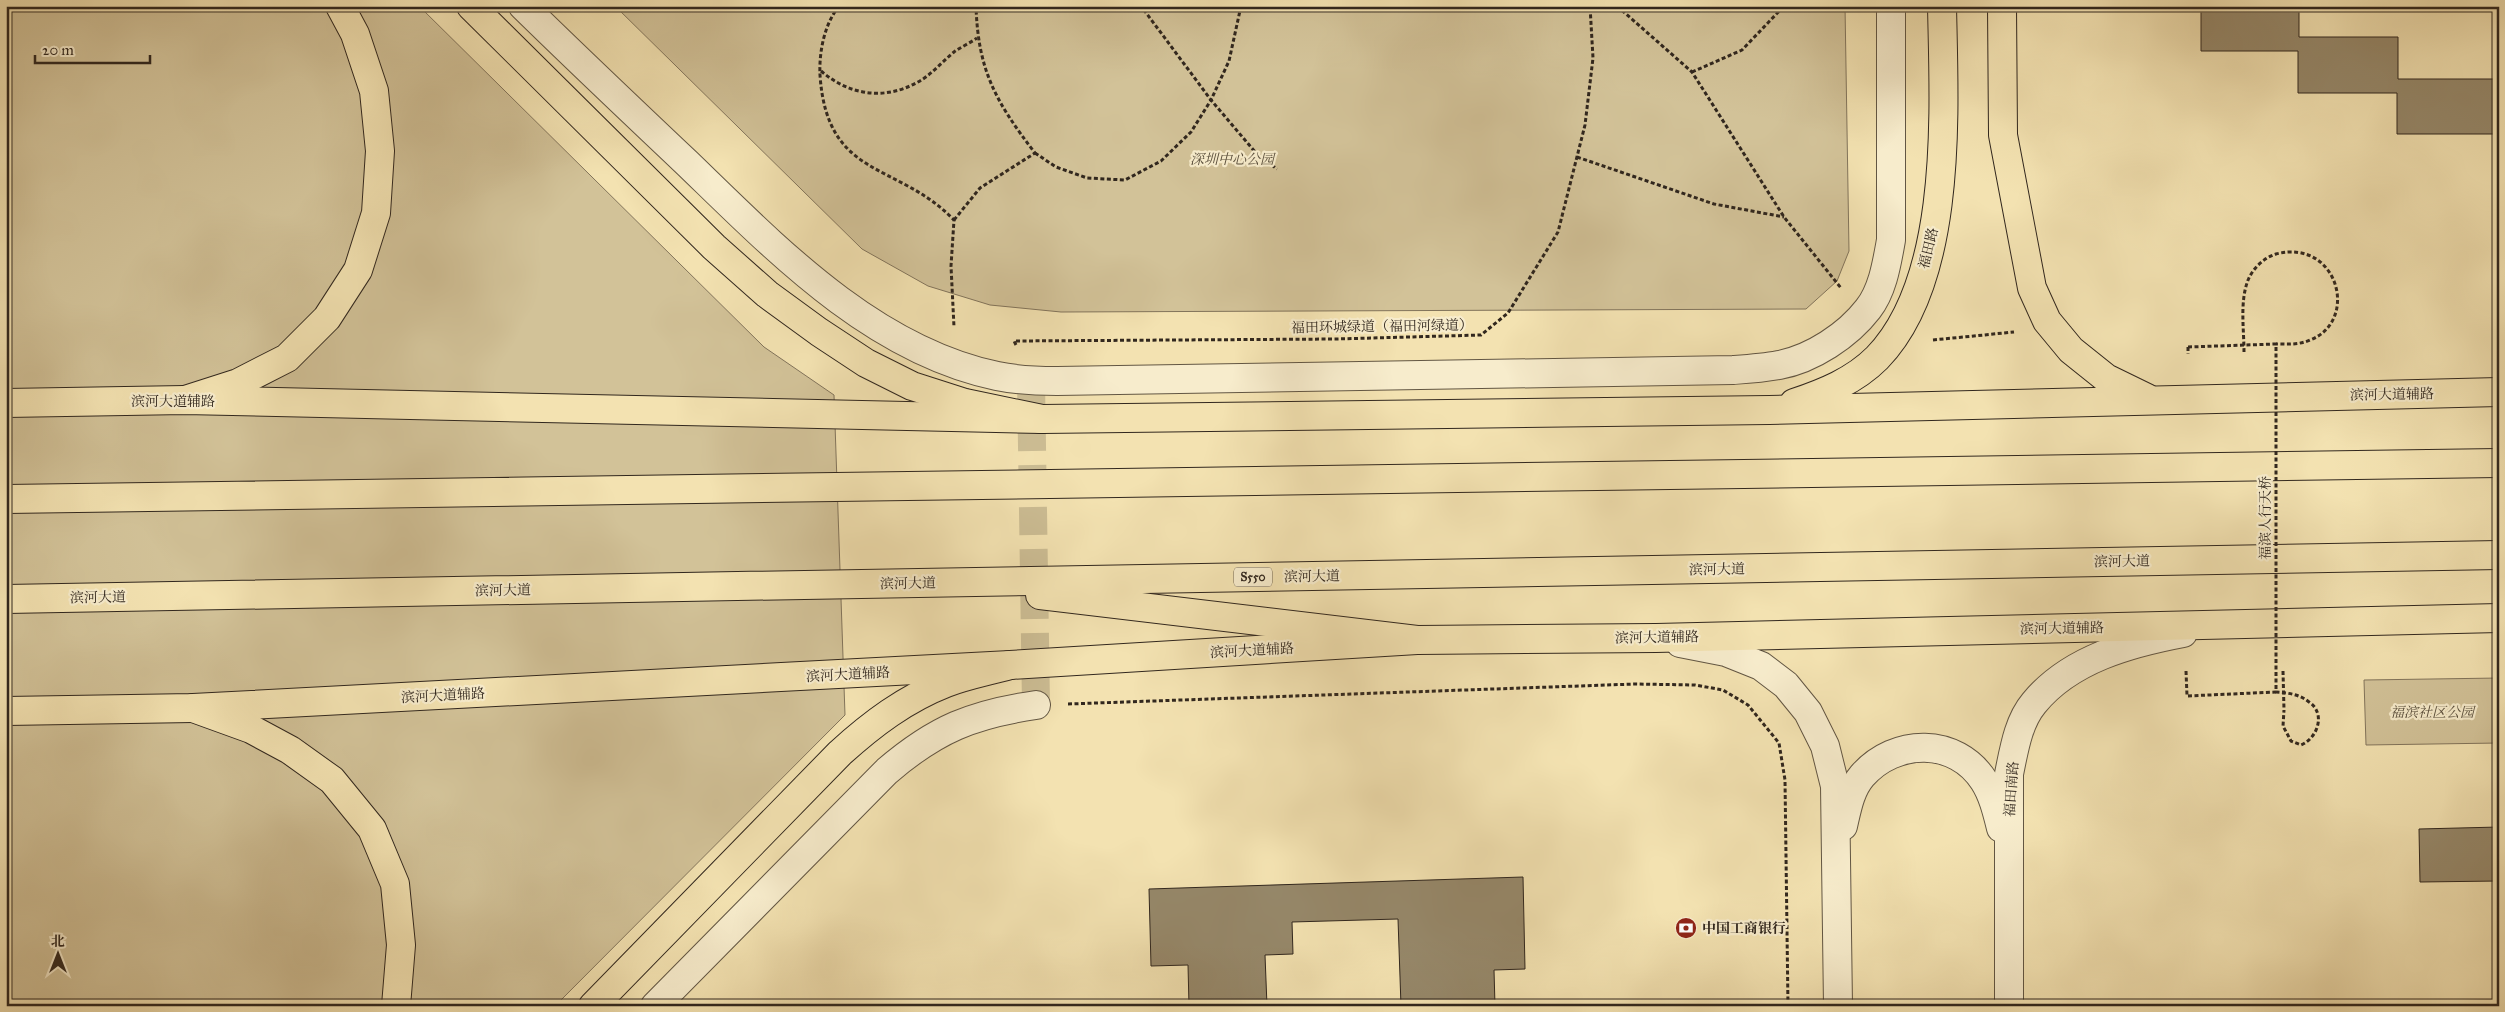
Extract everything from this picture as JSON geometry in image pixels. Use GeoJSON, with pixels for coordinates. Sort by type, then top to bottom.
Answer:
{"type":"FeatureCollection","features":[{"type":"Feature","properties":{"kind":"main road"},"geometry":{"type":"LineString","coordinates":[[185,400],[238,383],[287,358],[328,318],[358,270],[376,213],[380,151],[374,91],[355,34],[340,6]]}},
{"type":"Feature","properties":{"kind":"main road"},"geometry":{"type":"LineString","coordinates":[[471,6],[714,247],[767,294],[819,332],[866,363],[912,386],[965,403],[1042,419]]}},
{"type":"Feature","properties":{"kind":"main road","name":"福田路"},"geometry":{"type":"LineString","coordinates":[[1769,410],[1820,395],[1848,380],[1877,358],[1901,326],[1916,292],[1928,256],[1936,215],[1942,156],[1942,6]]}},
{"type":"Feature","properties":{"kind":"main road"},"geometry":{"type":"LineString","coordinates":[[2002,6],[2003,135],[2032,288],[2047,321],[2071,350],[2106,378],[2151,400]]}},
{"type":"Feature","properties":{"kind":"main road","name":"滨河大道辅路"},"geometry":{"type":"LineString","coordinates":[[6,404],[185,400],[1042,419],[1769,410],[2499,392]]}},
{"type":"Feature","properties":{"kind":"main road"},"geometry":{"type":"LineString","coordinates":[[6,499],[2499,463]]}},
{"type":"Feature","properties":{"kind":"main road","name":"滨河大道"},"geometry":{"type":"LineString","coordinates":[[6,599],[2499,555]]}},
{"type":"Feature","properties":{"kind":"main road"},"geometry":{"type":"LineString","coordinates":[[936,583],[1417,640]]}},
{"type":"Feature","properties":{"kind":"main road","name":"滨河大道辅路"},"geometry":{"type":"LineString","coordinates":[[6,711],[193,708],[1010,665],[1417,640],[1656,638],[2499,618]]}},
{"type":"Feature","properties":{"kind":"main road"},"geometry":{"type":"LineString","coordinates":[[593,1006],[840,753],[873,723],[904,703],[947,683],[1010,665]]}},
{"type":"Feature","properties":{"kind":"main road"},"geometry":{"type":"LineString","coordinates":[[193,708],[251,729],[290,750],[332,780],[372,829],[396,884],[401,944],[396,1006]]}},
{"type":"Feature","properties":{"kind":"street"},"geometry":{"type":"LineString","coordinates":[[523,6],[772,245],[831,295],[879,327],[928,353],[996,376],[1024,381],[1056,381],[1733,370],[1780,365],[1814,353],[1839,337],[1869,308],[1886,271],[1891,240],[1892,6]]}},
{"type":"Feature","properties":{"kind":"street","name":"福田南路"},"geometry":{"type":"LineString","coordinates":[[2009,1006],[2009,774],[2017,736],[2033,703],[2064,674],[2103,654],[2150,639],[2229,624]]}},
{"type":"Feature","properties":{"kind":"street"},"geometry":{"type":"LineString","coordinates":[[1656,638],[1726,652],[1761,666],[1786,685],[1808,712],[1825,746],[1835,786],[1838,1006]]}},
{"type":"Feature","properties":{"kind":"street"},"geometry":{"type":"LineString","coordinates":[[655,1006],[887,771],[914,748],[942,731],[970,719],[1002,710],[1036,705]]}},
{"type":"Feature","properties":{"kind":"street"},"geometry":{"type":"LineString","coordinates":[[1836,855],[1850,799],[1861,778],[1878,761],[1900,750],[1925,747],[1950,752],[1970,764],[1984,781],[1994,801],[2008,851]]}},
{"type":"Feature","properties":{"kind":"path"},"geometry":{"type":"LineString","coordinates":[[839,6],[822,39],[820,71],[824,106],[832,129],[850,151],[874,170],[909,186],[944,209],[954,220]]}},
{"type":"Feature","properties":{"kind":"path"},"geometry":{"type":"LineString","coordinates":[[976,6],[977,38],[990,86],[1016,128],[1035,153],[1056,167],[1087,178],[1124,180],[1161,161],[1191,132],[1212,100],[1229,61],[1241,6]]}},
{"type":"Feature","properties":{"kind":"path"},"geometry":{"type":"LineString","coordinates":[[1141,6],[1212,100],[1256,153],[1277,169]]}},
{"type":"Feature","properties":{"kind":"path","name":"福田环城绿道（福田河绿道）"},"geometry":{"type":"LineString","coordinates":[[1014,341],[1336,339],[1481,335],[1508,313],[1558,232],[1585,125],[1594,58],[1590,6]]}},
{"type":"Feature","properties":{"kind":"path"},"geometry":{"type":"LineString","coordinates":[[1618,6],[1692,72],[1784,217],[1842,289]]}},
{"type":"Feature","properties":{"kind":"path"},"geometry":{"type":"LineString","coordinates":[[1692,72],[1742,50],[1784,6]]}},
{"type":"Feature","properties":{"kind":"path"},"geometry":{"type":"LineString","coordinates":[[820,71],[837,85],[863,92],[892,93],[919,81],[956,51],[977,38]]}},
{"type":"Feature","properties":{"kind":"path"},"geometry":{"type":"LineString","coordinates":[[955,335],[951,266],[954,220],[980,188],[1035,153]]}},
{"type":"Feature","properties":{"kind":"path"},"geometry":{"type":"LineString","coordinates":[[1577,156],[1714,204],[1784,217]]}},
{"type":"Feature","properties":{"kind":"path"},"geometry":{"type":"LineString","coordinates":[[2188,354],[2188,347],[2276,344],[2312,340],[2325,330],[2334,317],[2338,302],[2336,286],[2330,271],[2318,260],[2304,253],[2288,251],[2272,255],[2252,272],[2244,296],[2244,352]]}},
{"type":"Feature","properties":{"kind":"path"},"geometry":{"type":"LineString","coordinates":[[1928,340],[2022,332]]}},
{"type":"Feature","properties":{"kind":"path","name":"福滨人行天桥"},"geometry":{"type":"LineString","coordinates":[[2276,344],[2276,692]]}},
{"type":"Feature","properties":{"kind":"path"},"geometry":{"type":"LineString","coordinates":[[2186,672],[2187,696],[2276,692],[2295,694],[2311,703],[2318,717],[2317,733],[2310,742],[2301,745],[2291,742],[2283,726],[2284,710],[2283,671]]}},
{"type":"Feature","properties":{"kind":"path"},"geometry":{"type":"LineString","coordinates":[[1036,705],[1636,684],[1695,685],[1723,690],[1748,705],[1765,723],[1778,743],[1785,780],[1788,1006]]}},
{"type":"Feature","properties":{"kind":"green space"},"geometry":{"type":"Polygon","coordinates":[[[6,6],[419,6],[764,347],[834,395],[845,715],[555,1006],[6,1006],[6,6]]]}},
{"type":"Feature","properties":{"kind":"green space","name":"深圳中心公园"},"geometry":{"type":"Polygon","coordinates":[[[615,6],[1845,6],[1849,251],[1837,281],[1806,309],[1061,312],[990,305],[928,286],[862,249],[615,6]]]}},
{"type":"Feature","properties":{"kind":"green space","name":"福滨社区公园"},"geometry":{"type":"Polygon","coordinates":[[[2499,678],[2499,743],[2366,745],[2364,680],[2499,678]]]}},
{"type":"Feature","properties":{"kind":"building"},"geometry":{"type":"Polygon","coordinates":[[[2201,6],[2299,6],[2299,37],[2398,37],[2398,79],[2497,79],[2499,176],[2496,176],[2496,134],[2397,134],[2397,93],[2298,93],[2298,51],[2201,51],[2201,6]]]}},
{"type":"Feature","properties":{"kind":"building"},"geometry":{"type":"Polygon","coordinates":[[[2499,827],[2499,881],[2420,882],[2419,829],[2499,827]]]}},
{"type":"Feature","properties":{"kind":"building"},"geometry":{"type":"Polygon","coordinates":[[[1523,877],[1525,969],[1494,970],[1495,1006],[1401,1006],[1398,919],[1292,922],[1293,954],[1265,955],[1267,1006],[1189,1006],[1188,965],[1151,966],[1149,889],[1523,877]]]}},
{"type":"Feature","properties":{"kind":"building"},"geometry":{"type":"Polygon","coordinates":[[[2499,1000],[2499,1006],[2425,1006],[2425,1001],[2499,1000]]]}},
{"type":"Feature","properties":{"kind":"building"},"geometry":{"type":"Polygon","coordinates":[[[1727,1001],[1727,1006],[1584,1006],[1584,1002],[1727,1001]]]}},
{"type":"Feature","properties":{"kind":"tunnel"},"geometry":{"type":"LineString","coordinates":[[1031,381],[1036,705]]}},
{"type":"Feature","properties":{"kind":"place","name":"中国工商银行"},"geometry":{"type":"Point","coordinates":[1686,928]}}]}
